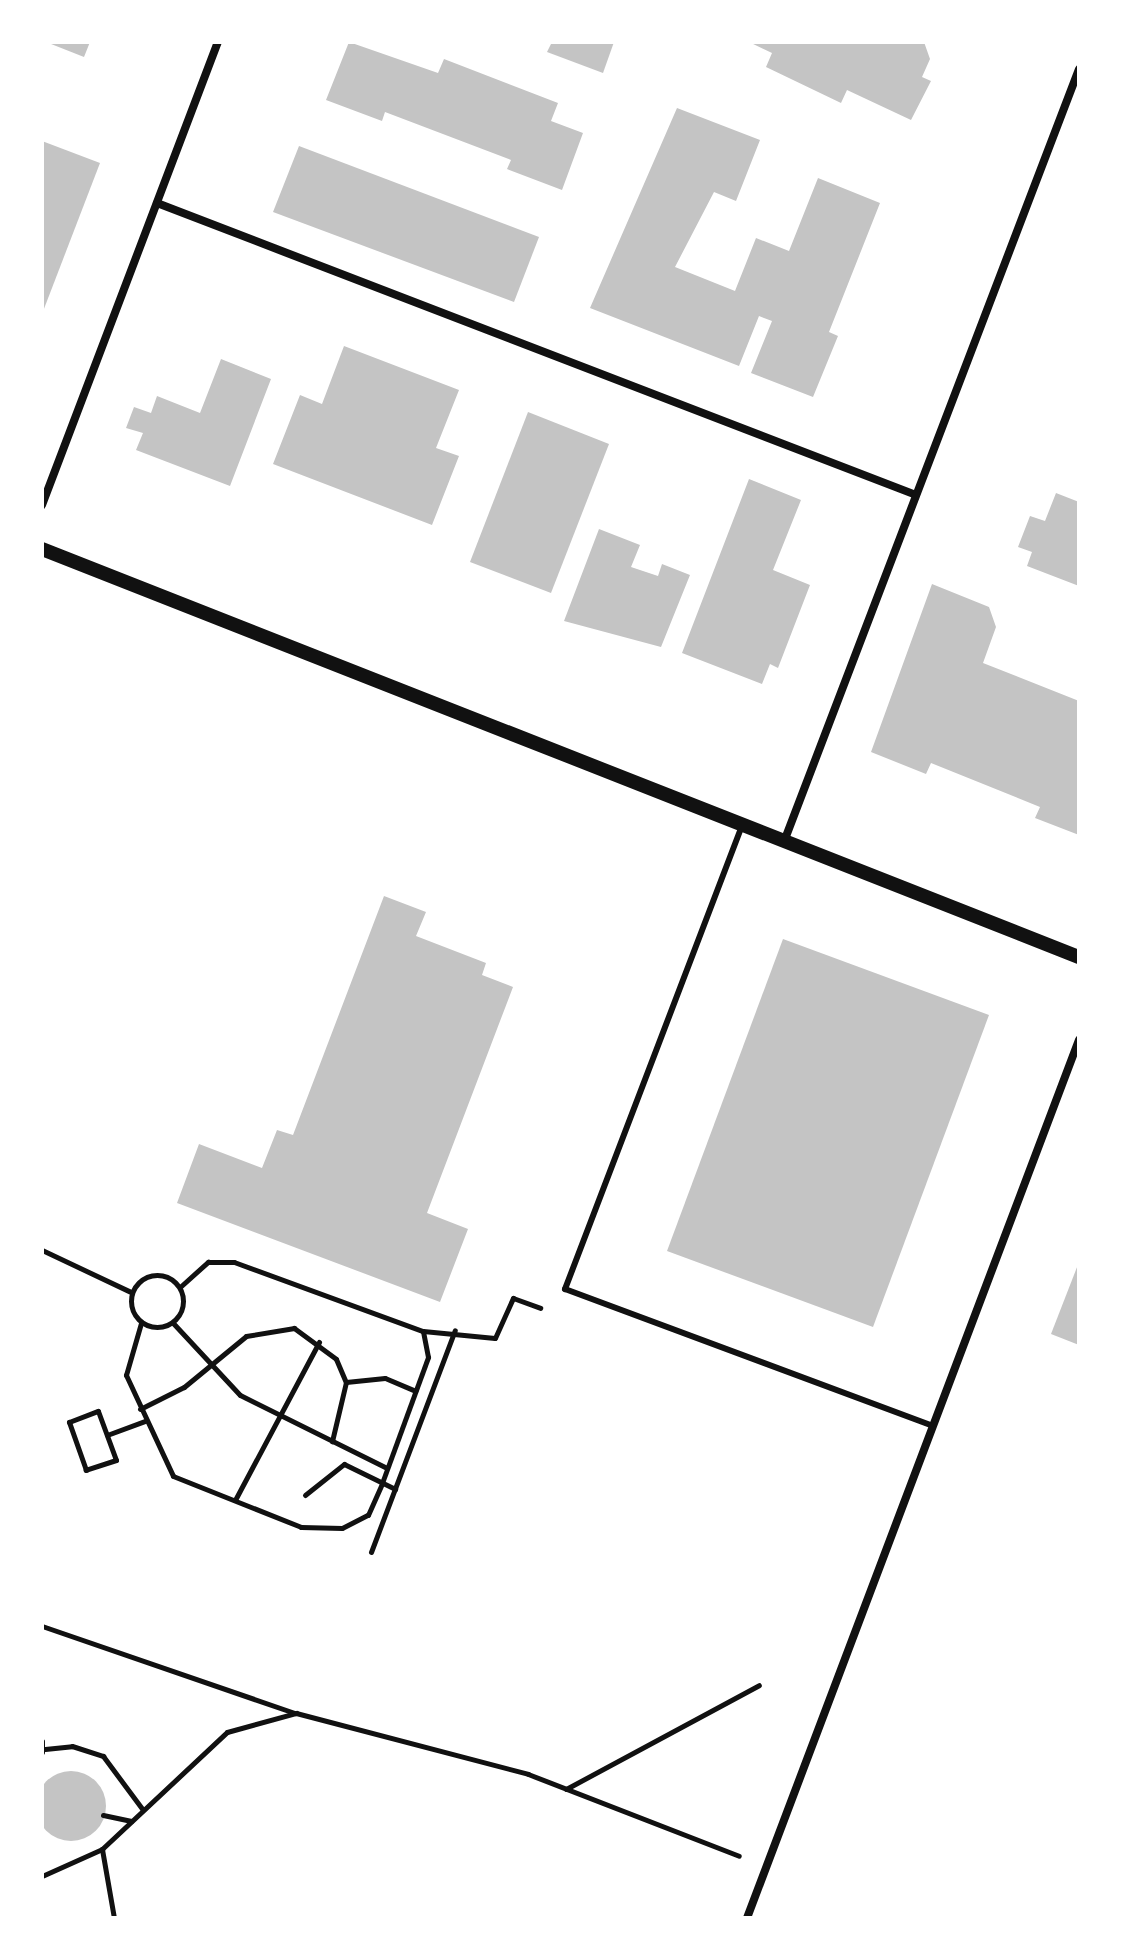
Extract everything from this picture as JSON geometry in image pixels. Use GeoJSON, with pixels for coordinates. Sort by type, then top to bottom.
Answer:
{"type":"FeatureCollection","features":[{"type":"Feature","properties":{"kind":"street"},"geometry":{"type":"LineString","coordinates":[[42,505],[218,42]]}},
{"type":"Feature","properties":{"kind":"street"},"geometry":{"type":"LineString","coordinates":[[785,839],[1079,69]]}},
{"type":"Feature","properties":{"kind":"street"},"geometry":{"type":"LineString","coordinates":[[157,203],[916,495]]}},
{"type":"Feature","properties":{"kind":"street"},"geometry":{"type":"LineString","coordinates":[[42,549],[1079,957]]}},
{"type":"Feature","properties":{"kind":"street"},"geometry":{"type":"LineString","coordinates":[[747,1918],[1079,1040]]}},
{"type":"Feature","properties":{"kind":"lane"},"geometry":{"type":"LineString","coordinates":[[743,823],[565,1289],[931,1425]]}},
{"type":"Feature","properties":{"kind":"path"},"geometry":{"type":"LineString","coordinates":[[42,1250],[131,1292],[141,1323],[126,1375],[173,1476],[301,1527],[342,1528],[368,1515],[428,1357],[423,1331]]}},
{"type":"Feature","properties":{"kind":"path"},"geometry":{"type":"LineString","coordinates":[[180,1287],[208,1262],[234,1262],[423,1331],[455,1330],[495,1338],[513,1298],[554,1313],[565,1289]]}},
{"type":"Feature","properties":{"kind":"path"},"geometry":{"type":"LineString","coordinates":[[131,1292],[145,1277],[164,1276],[180,1287],[184,1300],[173,1323]]}},
{"type":"Feature","properties":{"kind":"path"},"geometry":{"type":"LineString","coordinates":[[141,1323],[173,1323]]}},
{"type":"Feature","properties":{"kind":"path"},"geometry":{"type":"LineString","coordinates":[[173,1323],[209,1366],[240,1395],[387,1468]]}},
{"type":"Feature","properties":{"kind":"path"},"geometry":{"type":"LineString","coordinates":[[140,1409],[267,1328],[294,1328],[319,1342],[346,1382],[332,1441]]}},
{"type":"Feature","properties":{"kind":"path"},"geometry":{"type":"LineString","coordinates":[[371,1552],[455,1330]]}},
{"type":"Feature","properties":{"kind":"path"},"geometry":{"type":"LineString","coordinates":[[235,1500],[319,1342]]}},
{"type":"Feature","properties":{"kind":"path"},"geometry":{"type":"LineString","coordinates":[[346,1382],[385,1378],[415,1391]]}},
{"type":"Feature","properties":{"kind":"path"},"geometry":{"type":"LineString","coordinates":[[98,1411],[107,1435],[116,1460],[86,1470],[69,1422],[98,1411]]}},
{"type":"Feature","properties":{"kind":"path"},"geometry":{"type":"LineString","coordinates":[[107,1435],[145,1421]]}},
{"type":"Feature","properties":{"kind":"path"},"geometry":{"type":"LineString","coordinates":[[305,1495],[344,1464],[395,1489]]}},
{"type":"Feature","properties":{"kind":"path"},"geometry":{"type":"LineString","coordinates":[[42,1626],[296,1713],[565,1789],[766,1867]]}},
{"type":"Feature","properties":{"kind":"path"},"geometry":{"type":"LineString","coordinates":[[565,1789],[759,1685]]}},
{"type":"Feature","properties":{"kind":"path"},"geometry":{"type":"LineString","coordinates":[[42,1868],[44,1875],[102,1849],[227,1732],[296,1713]]}},
{"type":"Feature","properties":{"kind":"path"},"geometry":{"type":"LineString","coordinates":[[42,1741],[43,1750],[72,1746],[103,1756],[143,1810]]}},
{"type":"Feature","properties":{"kind":"path"},"geometry":{"type":"LineString","coordinates":[[103,1815],[131,1821]]}},
{"type":"Feature","properties":{"kind":"path"},"geometry":{"type":"LineString","coordinates":[[102,1849],[114,1918]]}},
{"type":"Feature","properties":{"kind":"building"},"geometry":{"type":"Polygon","coordinates":[[[46,42],[90,42],[84,57],[46,42]]]}},
{"type":"Feature","properties":{"kind":"building"},"geometry":{"type":"Polygon","coordinates":[[[349,42],[438,73],[444,59],[558,103],[551,121],[583,133],[562,190],[507,169],[511,160],[385,112],[382,121],[326,100],[349,42]]]}},
{"type":"Feature","properties":{"kind":"building"},"geometry":{"type":"Polygon","coordinates":[[[552,42],[614,42],[603,73],[547,52],[552,42]]]}},
{"type":"Feature","properties":{"kind":"building"},"geometry":{"type":"Polygon","coordinates":[[[749,42],[924,42],[930,59],[922,77],[931,81],[911,120],[847,90],[841,103],[766,67],[772,53],[749,42]]]}},
{"type":"Feature","properties":{"kind":"building"},"geometry":{"type":"Polygon","coordinates":[[[677,108],[760,140],[736,201],[714,192],[675,267],[735,291],[756,238],[789,251],[818,178],[880,203],[829,332],[838,336],[813,397],[751,373],[772,321],[759,316],[739,366],[590,308],[677,108]]]}},
{"type":"Feature","properties":{"kind":"building"},"geometry":{"type":"Polygon","coordinates":[[[42,141],[100,163],[42,314],[42,141]]]}},
{"type":"Feature","properties":{"kind":"building"},"geometry":{"type":"Polygon","coordinates":[[[299,146],[539,237],[514,302],[273,212],[299,146]]]}},
{"type":"Feature","properties":{"kind":"building"},"geometry":{"type":"Polygon","coordinates":[[[344,346],[459,390],[436,448],[459,456],[432,525],[273,464],[300,395],[322,404],[344,346]]]}},
{"type":"Feature","properties":{"kind":"building"},"geometry":{"type":"Polygon","coordinates":[[[221,359],[271,379],[230,486],[136,450],[143,433],[126,428],[134,407],[151,413],[157,396],[200,413],[221,359]]]}},
{"type":"Feature","properties":{"kind":"building"},"geometry":{"type":"Polygon","coordinates":[[[528,412],[609,444],[551,593],[470,562],[528,412]]]}},
{"type":"Feature","properties":{"kind":"building"},"geometry":{"type":"Polygon","coordinates":[[[749,479],[801,500],[773,570],[810,585],[778,668],[770,664],[762,684],[682,653],[749,479]]]}},
{"type":"Feature","properties":{"kind":"building"},"geometry":{"type":"Polygon","coordinates":[[[1056,493],[1079,502],[1079,586],[1027,566],[1032,552],[1018,547],[1030,516],[1045,521],[1056,493]]]}},
{"type":"Feature","properties":{"kind":"building"},"geometry":{"type":"Polygon","coordinates":[[[599,529],[640,545],[631,567],[658,576],[662,564],[690,575],[661,647],[564,621],[599,529]]]}},
{"type":"Feature","properties":{"kind":"building"},"geometry":{"type":"Polygon","coordinates":[[[932,584],[989,607],[996,627],[983,663],[1079,701],[1079,835],[1035,818],[1040,807],[931,763],[926,774],[871,752],[932,584]]]}},
{"type":"Feature","properties":{"kind":"building"},"geometry":{"type":"Polygon","coordinates":[[[384,896],[426,912],[416,936],[486,963],[482,975],[513,987],[427,1213],[468,1229],[440,1302],[177,1203],[199,1144],[262,1168],[277,1130],[293,1135],[384,896]]]}},
{"type":"Feature","properties":{"kind":"building"},"geometry":{"type":"Polygon","coordinates":[[[783,939],[989,1015],[873,1327],[667,1251],[783,939]]]}},
{"type":"Feature","properties":{"kind":"building"},"geometry":{"type":"Polygon","coordinates":[[[1079,1262],[1079,1345],[1051,1334],[1079,1262]]]}},
{"type":"Feature","properties":{"kind":"building"},"geometry":{"type":"Polygon","coordinates":[[[71,1771],[90,1777],[100,1787],[106,1806],[100,1825],[90,1835],[71,1841],[52,1835],[42,1825],[36,1806],[42,1787],[52,1777],[71,1771]]]}}]}
